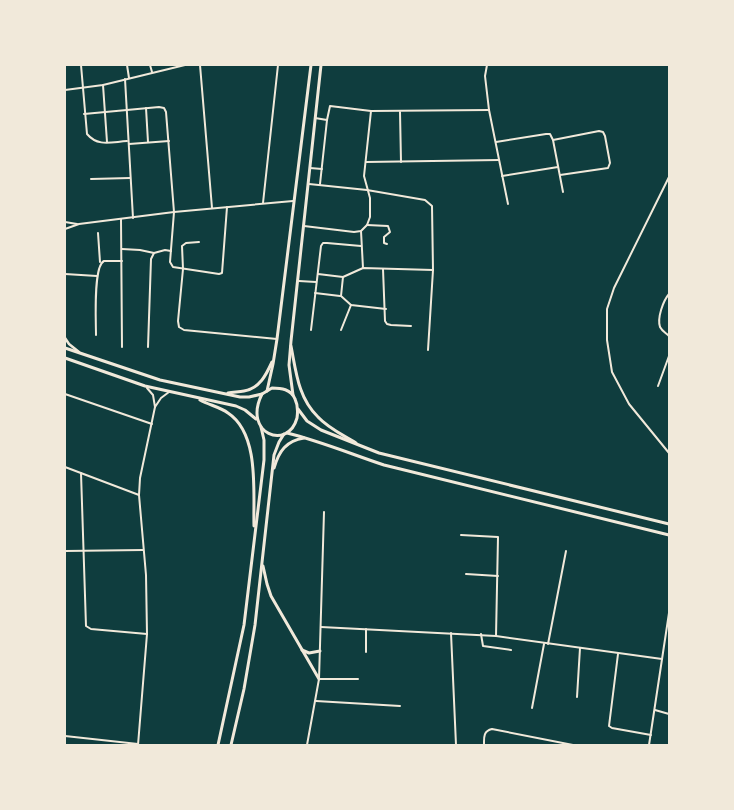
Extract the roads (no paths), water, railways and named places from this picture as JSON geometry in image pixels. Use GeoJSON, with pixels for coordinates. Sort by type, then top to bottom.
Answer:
{"type":"FeatureCollection","features":[{"type":"Feature","properties":{"kind":"main road"},"geometry":{"type":"LineString","coordinates":[[267,391],[277,339],[311,65]]}},
{"type":"Feature","properties":{"kind":"main road"},"geometry":{"type":"LineString","coordinates":[[321,65],[290,341],[289,365],[293,395],[298,409],[306,421],[321,430],[379,453],[669,524]]}},
{"type":"Feature","properties":{"kind":"main road"},"geometry":{"type":"LineString","coordinates":[[290,341],[298,383],[312,410],[327,425],[360,446]]}},
{"type":"Feature","properties":{"kind":"main road"},"geometry":{"type":"LineString","coordinates":[[65,348],[160,380],[245,398],[279,388],[287,390],[293,395]]}},
{"type":"Feature","properties":{"kind":"main road"},"geometry":{"type":"LineString","coordinates":[[226,393],[242,392],[256,387],[266,375],[274,357]]}},
{"type":"Feature","properties":{"kind":"main road"},"geometry":{"type":"LineString","coordinates":[[65,358],[145,386],[236,406],[245,410],[256,419],[261,427],[274,436],[286,434],[313,439],[344,452],[384,465],[669,535]]}},
{"type":"Feature","properties":{"kind":"main road"},"geometry":{"type":"LineString","coordinates":[[256,419],[257,406],[262,394]]}},
{"type":"Feature","properties":{"kind":"main road"},"geometry":{"type":"LineString","coordinates":[[195,398],[228,413],[241,427],[246,436],[252,458],[254,536]]}},
{"type":"Feature","properties":{"kind":"main road"},"geometry":{"type":"LineString","coordinates":[[231,745],[252,647],[270,480],[275,451],[296,421],[298,409]]}},
{"type":"Feature","properties":{"kind":"main road"},"geometry":{"type":"LineString","coordinates":[[218,745],[244,624],[264,453],[261,427]]}},
{"type":"Feature","properties":{"kind":"main road"},"geometry":{"type":"LineString","coordinates":[[270,480],[281,449],[288,443],[296,440],[313,439]]}},
{"type":"Feature","properties":{"kind":"main road"},"geometry":{"type":"LineString","coordinates":[[262,562],[266,584],[271,596],[319,679]]}},
{"type":"Feature","properties":{"kind":"main road"},"geometry":{"type":"LineString","coordinates":[[302,650],[309,653],[320,650]]}},
{"type":"Feature","properties":{"kind":"street"},"geometry":{"type":"LineString","coordinates":[[80,65],[87,134],[92,140],[98,143],[169,141]]}},
{"type":"Feature","properties":{"kind":"street"},"geometry":{"type":"LineString","coordinates":[[127,65],[129,78]]}},
{"type":"Feature","properties":{"kind":"street"},"geometry":{"type":"LineString","coordinates":[[150,65],[152,72]]}},
{"type":"Feature","properties":{"kind":"street"},"geometry":{"type":"LineString","coordinates":[[65,90],[103,84],[172,66],[185,65]]}},
{"type":"Feature","properties":{"kind":"street"},"geometry":{"type":"LineString","coordinates":[[200,65],[212,208]]}},
{"type":"Feature","properties":{"kind":"street"},"geometry":{"type":"LineString","coordinates":[[264,203],[278,65]]}},
{"type":"Feature","properties":{"kind":"street"},"geometry":{"type":"LineString","coordinates":[[487,65],[485,76],[489,110],[508,204]]}},
{"type":"Feature","properties":{"kind":"street"},"geometry":{"type":"LineString","coordinates":[[125,79],[133,218]]}},
{"type":"Feature","properties":{"kind":"street"},"geometry":{"type":"LineString","coordinates":[[103,84],[107,142]]}},
{"type":"Feature","properties":{"kind":"street"},"geometry":{"type":"LineString","coordinates":[[320,185],[330,106],[372,111],[489,110]]}},
{"type":"Feature","properties":{"kind":"street"},"geometry":{"type":"LineString","coordinates":[[146,108],[148,142]]}},
{"type":"Feature","properties":{"kind":"street"},"geometry":{"type":"LineString","coordinates":[[84,114],[127,109],[164,108],[169,141],[174,212],[171,265],[183,269],[218,274],[222,272],[227,206]]}},
{"type":"Feature","properties":{"kind":"street"},"geometry":{"type":"LineString","coordinates":[[303,226],[354,232],[361,230],[369,222],[371,207],[364,176],[372,111]]}},
{"type":"Feature","properties":{"kind":"street"},"geometry":{"type":"LineString","coordinates":[[400,111],[400,162]]}},
{"type":"Feature","properties":{"kind":"street"},"geometry":{"type":"LineString","coordinates":[[315,118],[327,120]]}},
{"type":"Feature","properties":{"kind":"street"},"geometry":{"type":"LineString","coordinates":[[553,140],[599,131],[603,132],[605,136],[610,163],[608,168],[560,175]]}},
{"type":"Feature","properties":{"kind":"street"},"geometry":{"type":"LineString","coordinates":[[495,142],[550,134],[553,140],[563,192]]}},
{"type":"Feature","properties":{"kind":"street"},"geometry":{"type":"LineString","coordinates":[[366,162],[499,160]]}},
{"type":"Feature","properties":{"kind":"street"},"geometry":{"type":"LineString","coordinates":[[502,176],[558,167]]}},
{"type":"Feature","properties":{"kind":"street"},"geometry":{"type":"LineString","coordinates":[[310,168],[322,169]]}},
{"type":"Feature","properties":{"kind":"street"},"geometry":{"type":"LineString","coordinates":[[669,177],[614,288],[607,309],[607,340],[612,372],[629,404],[669,453]]}},
{"type":"Feature","properties":{"kind":"street"},"geometry":{"type":"LineString","coordinates":[[91,178],[130,178]]}},
{"type":"Feature","properties":{"kind":"street"},"geometry":{"type":"LineString","coordinates":[[308,183],[367,190],[425,200],[430,203],[432,206],[433,270],[428,350]]}},
{"type":"Feature","properties":{"kind":"street"},"geometry":{"type":"LineString","coordinates":[[65,229],[79,224],[174,212],[295,200]]}},
{"type":"Feature","properties":{"kind":"street"},"geometry":{"type":"LineString","coordinates":[[121,219],[122,347]]}},
{"type":"Feature","properties":{"kind":"street"},"geometry":{"type":"LineString","coordinates":[[65,222],[79,224]]}},
{"type":"Feature","properties":{"kind":"street"},"geometry":{"type":"LineString","coordinates":[[367,225],[388,226],[390,232],[383,240],[387,244]]}},
{"type":"Feature","properties":{"kind":"street"},"geometry":{"type":"LineString","coordinates":[[361,230],[363,268]]}},
{"type":"Feature","properties":{"kind":"street"},"geometry":{"type":"LineString","coordinates":[[96,335],[97,276],[100,262],[98,233]]}},
{"type":"Feature","properties":{"kind":"street"},"geometry":{"type":"LineString","coordinates":[[199,242],[183,244],[179,327],[184,330],[277,339]]}},
{"type":"Feature","properties":{"kind":"street"},"geometry":{"type":"LineString","coordinates":[[311,330],[321,246],[323,243],[361,246]]}},
{"type":"Feature","properties":{"kind":"street"},"geometry":{"type":"LineString","coordinates":[[122,249],[154,253],[165,250],[171,251]]}},
{"type":"Feature","properties":{"kind":"street"},"geometry":{"type":"LineString","coordinates":[[148,347],[151,259],[154,253]]}},
{"type":"Feature","properties":{"kind":"street"},"geometry":{"type":"LineString","coordinates":[[100,262],[122,261]]}},
{"type":"Feature","properties":{"kind":"street"},"geometry":{"type":"LineString","coordinates":[[318,274],[343,277],[363,268],[433,270]]}},
{"type":"Feature","properties":{"kind":"street"},"geometry":{"type":"LineString","coordinates":[[384,269],[385,321],[387,324],[411,326]]}},
{"type":"Feature","properties":{"kind":"street"},"geometry":{"type":"LineString","coordinates":[[65,274],[97,276]]}},
{"type":"Feature","properties":{"kind":"street"},"geometry":{"type":"LineString","coordinates":[[341,296],[343,277]]}},
{"type":"Feature","properties":{"kind":"street"},"geometry":{"type":"LineString","coordinates":[[296,281],[317,282]]}},
{"type":"Feature","properties":{"kind":"street"},"geometry":{"type":"LineString","coordinates":[[316,293],[341,296],[352,305],[386,309]]}},
{"type":"Feature","properties":{"kind":"street"},"geometry":{"type":"LineString","coordinates":[[669,294],[662,307],[659,323],[660,329],[669,336]]}},
{"type":"Feature","properties":{"kind":"street"},"geometry":{"type":"LineString","coordinates":[[341,330],[352,305]]}},
{"type":"Feature","properties":{"kind":"street"},"geometry":{"type":"LineString","coordinates":[[65,338],[80,353]]}},
{"type":"Feature","properties":{"kind":"street"},"geometry":{"type":"LineString","coordinates":[[658,386],[669,356]]}},
{"type":"Feature","properties":{"kind":"street"},"geometry":{"type":"LineString","coordinates":[[65,736],[138,744],[147,634],[140,478],[155,408],[153,395],[145,386]]}},
{"type":"Feature","properties":{"kind":"street"},"geometry":{"type":"LineString","coordinates":[[155,408],[161,398],[169,392]]}},
{"type":"Feature","properties":{"kind":"street"},"geometry":{"type":"LineString","coordinates":[[65,394],[152,424]]}},
{"type":"Feature","properties":{"kind":"street"},"geometry":{"type":"LineString","coordinates":[[65,467],[140,494]]}},
{"type":"Feature","properties":{"kind":"street"},"geometry":{"type":"LineString","coordinates":[[81,473],[86,626],[91,629],[147,634]]}},
{"type":"Feature","properties":{"kind":"street"},"geometry":{"type":"LineString","coordinates":[[307,745],[319,679],[324,512]]}},
{"type":"Feature","properties":{"kind":"street"},"geometry":{"type":"LineString","coordinates":[[461,535],[498,536],[496,636]]}},
{"type":"Feature","properties":{"kind":"street"},"geometry":{"type":"LineString","coordinates":[[65,550],[144,550]]}},
{"type":"Feature","properties":{"kind":"street"},"geometry":{"type":"LineString","coordinates":[[548,644],[566,551]]}},
{"type":"Feature","properties":{"kind":"street"},"geometry":{"type":"LineString","coordinates":[[466,574],[498,576]]}},
{"type":"Feature","properties":{"kind":"street"},"geometry":{"type":"LineString","coordinates":[[649,745],[669,613]]}},
{"type":"Feature","properties":{"kind":"street"},"geometry":{"type":"LineString","coordinates":[[321,627],[481,634],[662,659]]}},
{"type":"Feature","properties":{"kind":"street"},"geometry":{"type":"LineString","coordinates":[[366,629],[366,652]]}},
{"type":"Feature","properties":{"kind":"street"},"geometry":{"type":"LineString","coordinates":[[451,633],[456,745]]}},
{"type":"Feature","properties":{"kind":"street"},"geometry":{"type":"LineString","coordinates":[[481,634],[483,646],[511,650]]}},
{"type":"Feature","properties":{"kind":"street"},"geometry":{"type":"LineString","coordinates":[[532,708],[544,643]]}},
{"type":"Feature","properties":{"kind":"street"},"geometry":{"type":"LineString","coordinates":[[577,697],[580,648]]}},
{"type":"Feature","properties":{"kind":"street"},"geometry":{"type":"LineString","coordinates":[[618,654],[609,726],[651,735]]}},
{"type":"Feature","properties":{"kind":"street"},"geometry":{"type":"LineString","coordinates":[[319,679],[358,679]]}},
{"type":"Feature","properties":{"kind":"street"},"geometry":{"type":"LineString","coordinates":[[316,701],[400,706]]}},
{"type":"Feature","properties":{"kind":"street"},"geometry":{"type":"LineString","coordinates":[[655,710],[669,714]]}},
{"type":"Feature","properties":{"kind":"street"},"geometry":{"type":"LineString","coordinates":[[484,745],[484,735],[492,729],[573,745]]}}]}
